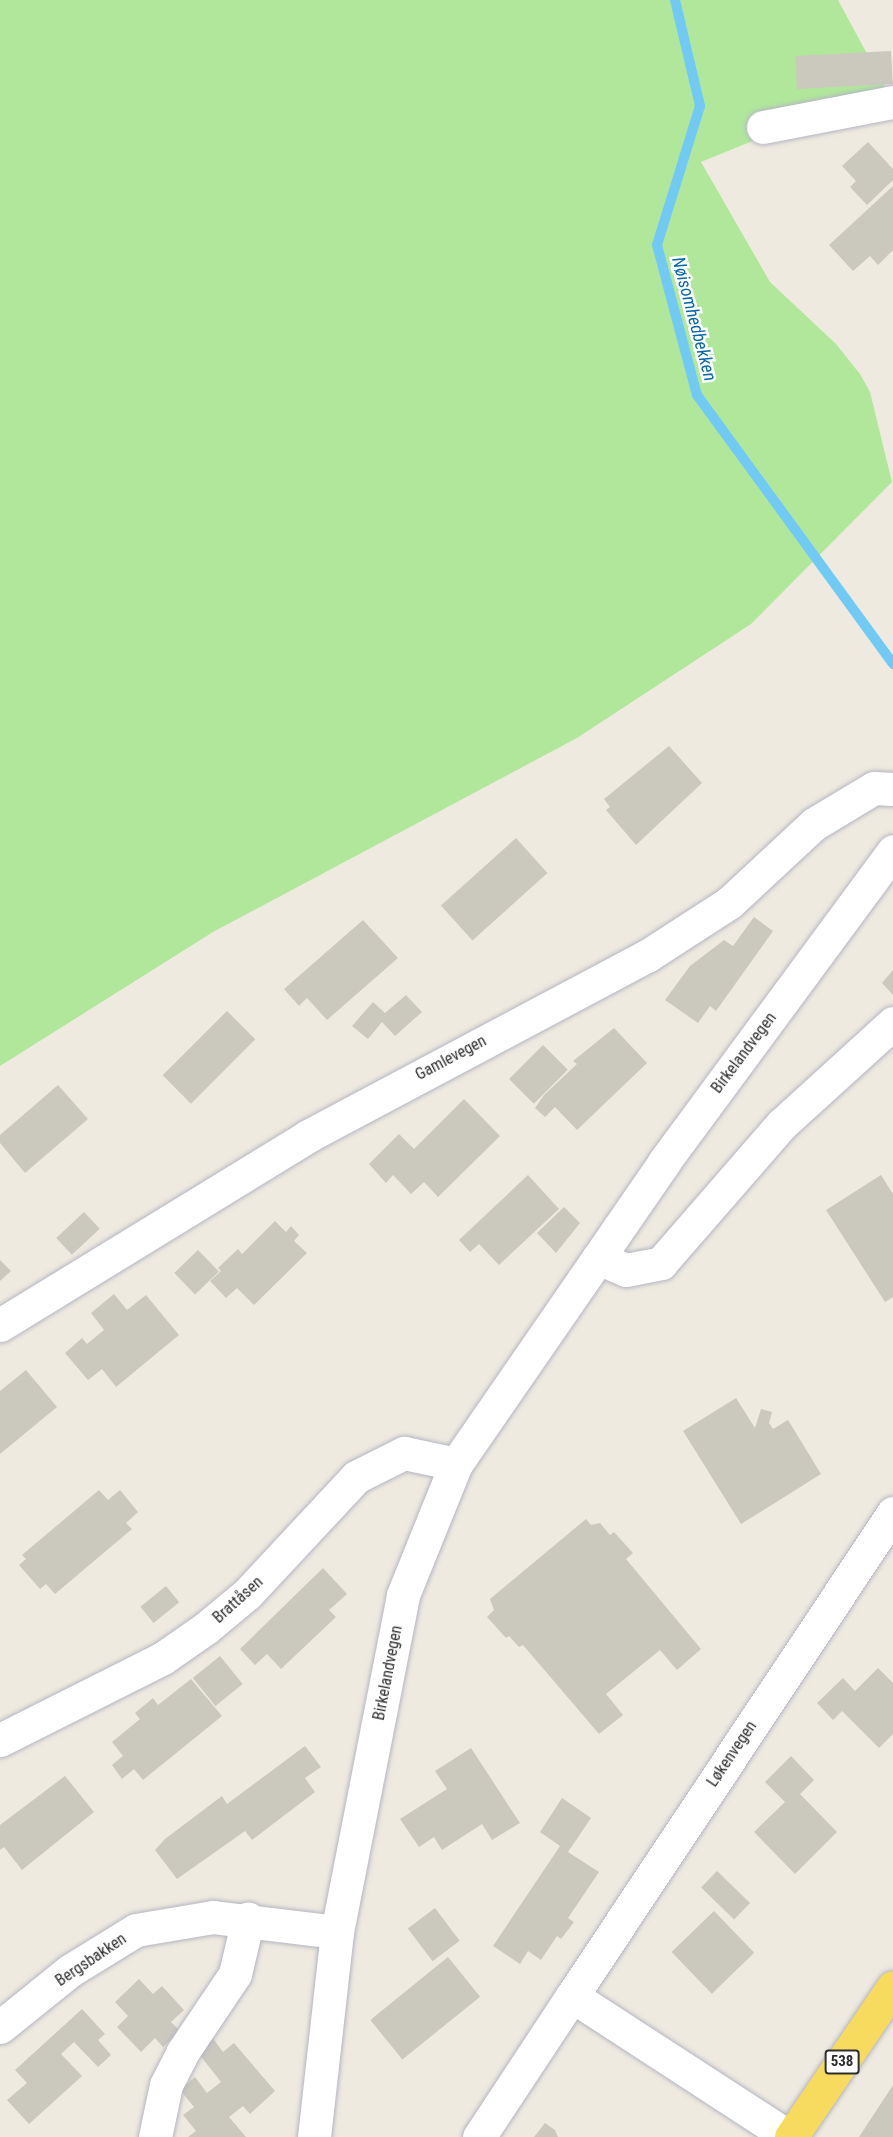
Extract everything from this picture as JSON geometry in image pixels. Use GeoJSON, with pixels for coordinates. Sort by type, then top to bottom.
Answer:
{"type":"FeatureCollection","features":[{"type":"Feature","properties":{"kind":"main road","name":"538"},"geometry":{"type":"LineString","coordinates":[[790,2137],[893,1987]]}},
{"type":"Feature","properties":{"kind":"street"},"geometry":{"type":"LineString","coordinates":[[763,127],[893,102]]}},
{"type":"Feature","properties":{"kind":"street","name":"Gamlevegen"},"geometry":{"type":"LineString","coordinates":[[0,1325],[308,1136],[646,956],[729,903],[814,824],[874,788],[893,789]]}},
{"type":"Feature","properties":{"kind":"street","name":"Birkelandvegen"},"geometry":{"type":"LineString","coordinates":[[314,2137],[337,1932],[403,1595],[456,1464],[664,1162],[893,851]]}},
{"type":"Feature","properties":{"kind":"street"},"geometry":{"type":"LineString","coordinates":[[598,1258],[626,1270],[661,1263],[782,1124],[893,1023]]}},
{"type":"Feature","properties":{"kind":"street","name":"Brattåsen"},"geometry":{"type":"LineString","coordinates":[[0,1740],[163,1658],[206,1628],[248,1594],[356,1477],[404,1453],[456,1464]]}},
{"type":"Feature","properties":{"kind":"street","name":"Løkenvegen"},"geometry":{"type":"LineString","coordinates":[[479,2137],[893,1513]]}},
{"type":"Feature","properties":{"kind":"street","name":"Bergsbakken"},"geometry":{"type":"LineString","coordinates":[[0,2027],[71,1970],[136,1930],[213,1917],[248,1919],[337,1932]]}},
{"type":"Feature","properties":{"kind":"street"},"geometry":{"type":"LineString","coordinates":[[155,2137],[166,2085],[235,1974],[248,1919]]}},
{"type":"Feature","properties":{"kind":"street"},"geometry":{"type":"LineString","coordinates":[[572,1996],[790,2137]]}},
{"type":"Feature","properties":{"kind":"green space"},"geometry":{"type":"Polygon","coordinates":[[[0,0],[838,0],[885,87],[701,162],[770,282],[836,344],[860,374],[870,392],[892,482],[751,624],[577,738],[213,932],[0,1066],[0,0]]]}},
{"type":"Feature","properties":{"kind":"building"},"geometry":{"type":"Polygon","coordinates":[[[891,51],[893,84],[797,89],[795,56],[891,51]]]}},
{"type":"Feature","properties":{"kind":"building"},"geometry":{"type":"Polygon","coordinates":[[[868,142],[893,169],[893,180],[867,205],[850,187],[856,181],[842,166],[868,142]]]}},
{"type":"Feature","properties":{"kind":"building"},"geometry":{"type":"Polygon","coordinates":[[[893,186],[893,250],[878,265],[870,256],[853,271],[829,245],[893,186]]]}},
{"type":"Feature","properties":{"kind":"building"},"geometry":{"type":"Polygon","coordinates":[[[669,746],[702,783],[636,845],[606,810],[610,807],[604,799],[669,746]]]}},
{"type":"Feature","properties":{"kind":"building"},"geometry":{"type":"Polygon","coordinates":[[[516,838],[547,873],[472,941],[441,906],[516,838]]]}},
{"type":"Feature","properties":{"kind":"building"},"geometry":{"type":"Polygon","coordinates":[[[754,917],[773,931],[716,1011],[710,1006],[698,1023],[665,1000],[690,966],[724,940],[733,946],[754,917]]]}},
{"type":"Feature","properties":{"kind":"building"},"geometry":{"type":"Polygon","coordinates":[[[363,920],[398,958],[327,1020],[307,998],[299,1006],[284,989],[363,920]]]}},
{"type":"Feature","properties":{"kind":"building"},"geometry":{"type":"Polygon","coordinates":[[[893,970],[893,995],[882,983],[893,970]]]}},
{"type":"Feature","properties":{"kind":"building"},"geometry":{"type":"Polygon","coordinates":[[[406,995],[422,1012],[395,1036],[382,1022],[368,1039],[352,1026],[373,1002],[385,1013],[406,995]]]}},
{"type":"Feature","properties":{"kind":"building"},"geometry":{"type":"Polygon","coordinates":[[[227,1011],[255,1039],[191,1104],[163,1075],[227,1011]]]}},
{"type":"Feature","properties":{"kind":"building"},"geometry":{"type":"Polygon","coordinates":[[[614,1028],[647,1063],[577,1130],[555,1107],[545,1117],[535,1108],[544,1095],[577,1064],[573,1061],[614,1028]]]}},
{"type":"Feature","properties":{"kind":"building"},"geometry":{"type":"Polygon","coordinates":[[[543,1045],[568,1070],[534,1104],[509,1079],[543,1045]]]}},
{"type":"Feature","properties":{"kind":"building"},"geometry":{"type":"Polygon","coordinates":[[[58,1085],[88,1119],[25,1173],[0,1143],[0,1135],[58,1085]]]}},
{"type":"Feature","properties":{"kind":"building"},"geometry":{"type":"Polygon","coordinates":[[[464,1099],[500,1136],[438,1197],[424,1182],[411,1194],[393,1175],[386,1183],[369,1164],[399,1134],[414,1149],[464,1099]]]}},
{"type":"Feature","properties":{"kind":"building"},"geometry":{"type":"Polygon","coordinates":[[[528,1175],[559,1209],[499,1265],[479,1244],[470,1252],[459,1240],[528,1175]]]}},
{"type":"Feature","properties":{"kind":"building"},"geometry":{"type":"Polygon","coordinates":[[[881,1175],[893,1194],[893,1297],[885,1302],[826,1210],[881,1175]]]}},
{"type":"Feature","properties":{"kind":"building"},"geometry":{"type":"Polygon","coordinates":[[[564,1207],[580,1223],[556,1253],[537,1233],[564,1207]]]}},
{"type":"Feature","properties":{"kind":"building"},"geometry":{"type":"Polygon","coordinates":[[[84,1212],[100,1229],[72,1255],[56,1238],[84,1212]]]}},
{"type":"Feature","properties":{"kind":"building"},"geometry":{"type":"Polygon","coordinates":[[[275,1221],[286,1232],[291,1226],[299,1235],[294,1241],[307,1253],[254,1305],[237,1288],[226,1298],[210,1281],[221,1271],[218,1268],[238,1249],[242,1254],[275,1221]]]}},
{"type":"Feature","properties":{"kind":"building"},"geometry":{"type":"Polygon","coordinates":[[[198,1250],[219,1272],[195,1295],[174,1273],[198,1250]]]}},
{"type":"Feature","properties":{"kind":"building"},"geometry":{"type":"Polygon","coordinates":[[[0,1260],[11,1271],[0,1281],[0,1260]]]}},
{"type":"Feature","properties":{"kind":"building"},"geometry":{"type":"Polygon","coordinates":[[[114,1294],[127,1310],[146,1295],[179,1335],[116,1387],[102,1369],[88,1380],[65,1353],[82,1338],[87,1344],[104,1330],[91,1313],[114,1294]]]}},
{"type":"Feature","properties":{"kind":"building"},"geometry":{"type":"Polygon","coordinates":[[[26,1370],[57,1407],[0,1454],[0,1391],[26,1370]]]}},
{"type":"Feature","properties":{"kind":"building"},"geometry":{"type":"Polygon","coordinates":[[[736,1398],[755,1428],[761,1409],[772,1412],[769,1423],[773,1429],[788,1420],[821,1474],[741,1524],[683,1431],[736,1398]]]}},
{"type":"Feature","properties":{"kind":"building"},"geometry":{"type":"Polygon","coordinates":[[[99,1490],[108,1500],[120,1490],[138,1512],[126,1523],[132,1529],[55,1594],[46,1584],[40,1589],[19,1565],[26,1559],[22,1555],[99,1490]]]}},
{"type":"Feature","properties":{"kind":"building"},"geometry":{"type":"Polygon","coordinates":[[[586,1519],[591,1525],[600,1523],[610,1535],[614,1532],[633,1553],[626,1559],[701,1649],[677,1670],[660,1650],[606,1694],[623,1715],[599,1734],[523,1645],[519,1647],[509,1636],[506,1638],[487,1617],[494,1610],[490,1599],[586,1519]]]}},
{"type":"Feature","properties":{"kind":"building"},"geometry":{"type":"Polygon","coordinates":[[[323,1568],[347,1594],[329,1610],[336,1617],[281,1669],[267,1654],[255,1665],[240,1649],[323,1568]]]}},
{"type":"Feature","properties":{"kind":"building"},"geometry":{"type":"Polygon","coordinates":[[[166,1586],[179,1602],[154,1623],[140,1607],[166,1586]]]}},
{"type":"Feature","properties":{"kind":"building"},"geometry":{"type":"Polygon","coordinates":[[[220,1656],[243,1684],[215,1706],[193,1678],[220,1656]]]}},
{"type":"Feature","properties":{"kind":"building"},"geometry":{"type":"Polygon","coordinates":[[[878,1668],[893,1683],[893,1734],[879,1748],[842,1711],[833,1720],[817,1703],[843,1678],[855,1691],[878,1668]]]}},
{"type":"Feature","properties":{"kind":"building"},"geometry":{"type":"Polygon","coordinates":[[[191,1679],[222,1716],[143,1780],[134,1769],[122,1779],[112,1765],[123,1756],[112,1742],[140,1719],[135,1713],[153,1698],[158,1705],[191,1679]]]}},
{"type":"Feature","properties":{"kind":"building"},"geometry":{"type":"Polygon","coordinates":[[[305,1746],[321,1767],[305,1778],[315,1792],[252,1840],[245,1831],[177,1879],[155,1850],[165,1839],[222,1796],[227,1804],[305,1746]]]}},
{"type":"Feature","properties":{"kind":"building"},"geometry":{"type":"Polygon","coordinates":[[[471,1748],[520,1823],[492,1840],[482,1824],[442,1850],[434,1837],[419,1847],[400,1819],[447,1789],[435,1771],[471,1748]]]}},
{"type":"Feature","properties":{"kind":"building"},"geometry":{"type":"Polygon","coordinates":[[[791,1756],[814,1780],[800,1794],[837,1832],[795,1874],[754,1832],[785,1802],[765,1782],[791,1756]]]}},
{"type":"Feature","properties":{"kind":"building"},"geometry":{"type":"Polygon","coordinates":[[[65,1776],[94,1812],[22,1870],[4,1847],[0,1850],[0,1825],[65,1776]]]}},
{"type":"Feature","properties":{"kind":"building"},"geometry":{"type":"Polygon","coordinates":[[[562,1798],[591,1818],[568,1852],[599,1872],[568,1918],[574,1922],[561,1939],[557,1936],[541,1960],[528,1951],[520,1964],[493,1946],[560,1846],[540,1832],[562,1798]]]}},
{"type":"Feature","properties":{"kind":"building"},"geometry":{"type":"Polygon","coordinates":[[[717,1871],[750,1903],[734,1919],[701,1888],[717,1871]]]}},
{"type":"Feature","properties":{"kind":"building"},"geometry":{"type":"Polygon","coordinates":[[[435,1908],[460,1941],[433,1961],[408,1928],[435,1908]]]}},
{"type":"Feature","properties":{"kind":"building"},"geometry":{"type":"Polygon","coordinates":[[[714,1911],[754,1953],[712,1994],[672,1952],[714,1911]]]}},
{"type":"Feature","properties":{"kind":"building"},"geometry":{"type":"Polygon","coordinates":[[[448,1957],[480,1997],[402,2060],[370,2020],[448,1957]]]}},
{"type":"Feature","properties":{"kind":"building"},"geometry":{"type":"Polygon","coordinates":[[[139,1979],[153,1994],[162,1986],[184,2010],[171,2022],[180,2031],[163,2047],[155,2038],[141,2052],[117,2027],[128,2016],[115,2002],[139,1979]]]}},
{"type":"Feature","properties":{"kind":"building"},"geometry":{"type":"Polygon","coordinates":[[[82,2009],[105,2034],[98,2040],[111,2055],[98,2067],[74,2042],[61,2054],[82,2076],[29,2124],[7,2100],[27,2083],[15,2070],[82,2009]]]}},
{"type":"Feature","properties":{"kind":"building"},"geometry":{"type":"Polygon","coordinates":[[[211,2036],[223,2052],[234,2043],[275,2091],[250,2114],[243,2106],[229,2117],[246,2137],[188,2137],[196,2131],[183,2115],[194,2107],[180,2090],[195,2077],[207,2093],[221,2082],[195,2049],[211,2036]]]}},
{"type":"Feature","properties":{"kind":"building"},"geometry":{"type":"Polygon","coordinates":[[[893,2085],[893,2137],[859,2137],[893,2085]]]}},
{"type":"Feature","properties":{"kind":"building"},"geometry":{"type":"Polygon","coordinates":[[[545,2123],[555,2130],[558,2137],[534,2137],[545,2123]]]}},
{"type":"Feature","properties":{"kind":"waterway","name":"Nøisomhedbekken"},"geometry":{"type":"LineString","coordinates":[[675,0],[700,106],[657,245],[697,395],[893,664]]}}]}
